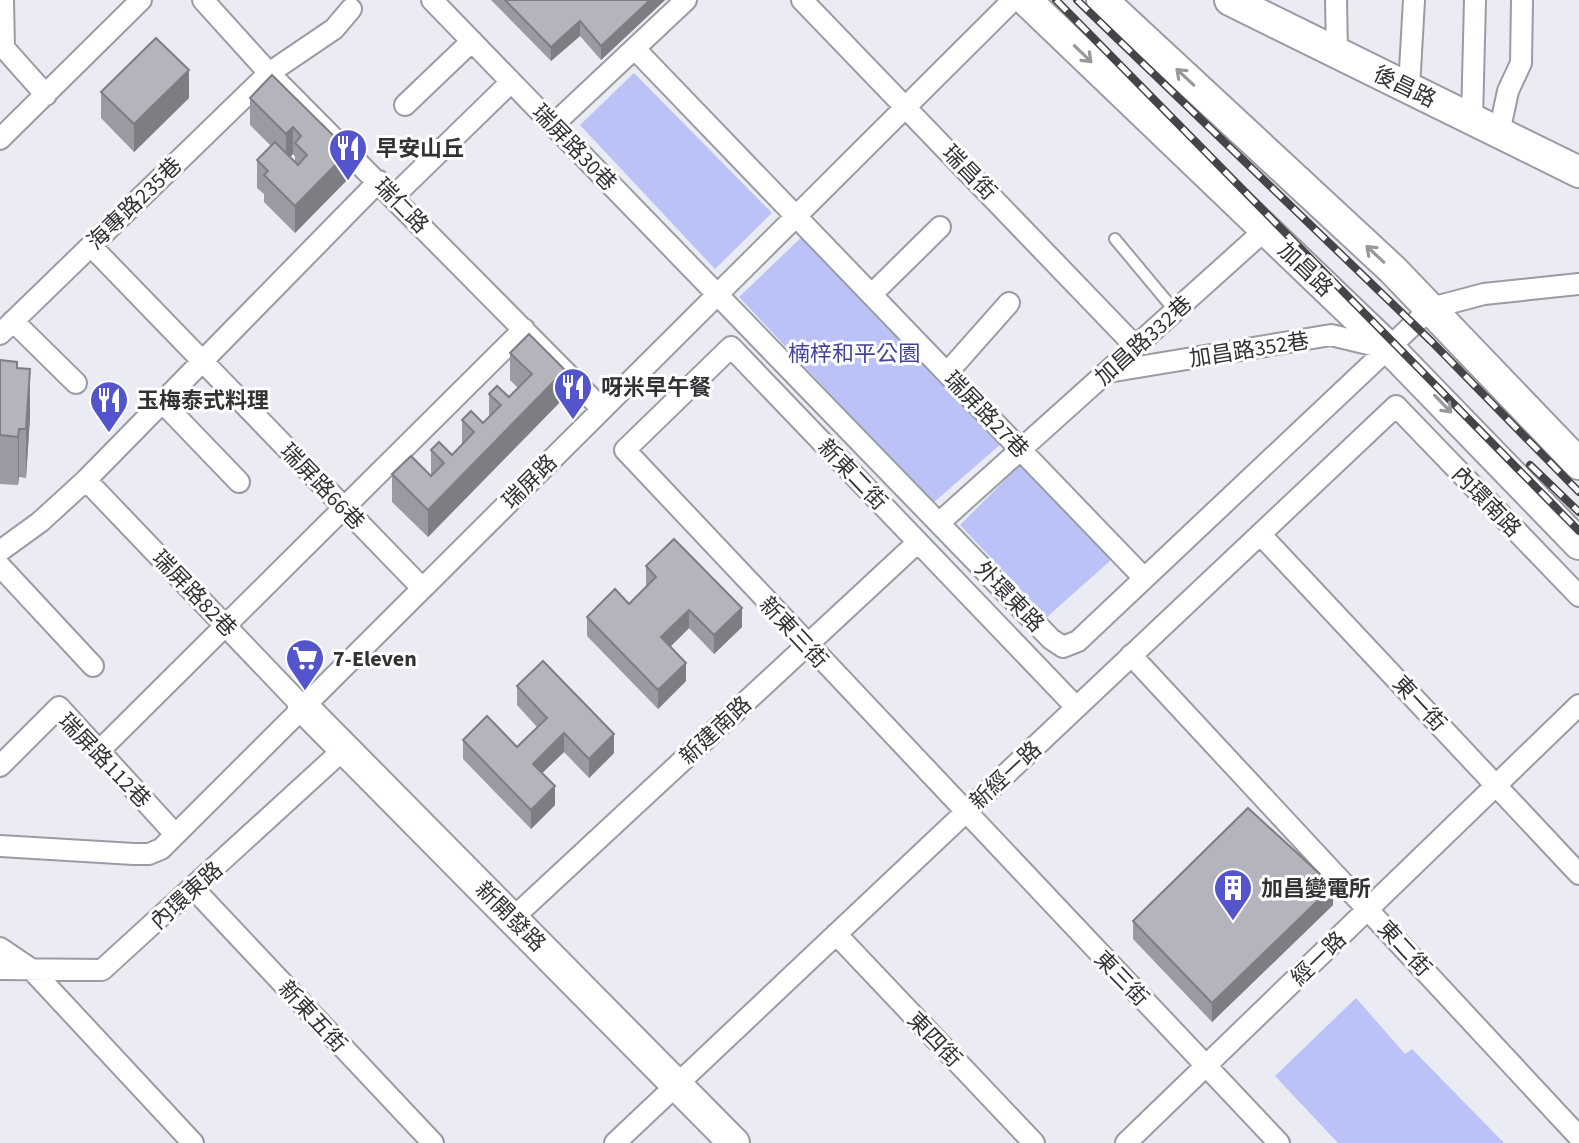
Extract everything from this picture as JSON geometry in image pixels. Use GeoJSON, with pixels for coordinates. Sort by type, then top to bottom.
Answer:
{"type":"FeatureCollection","features":[{"type":"Feature","properties":{"kind":"street"},"geometry":{"type":"LineString","coordinates":[[3,0],[4,48],[46,95]]}},
{"type":"Feature","properties":{"kind":"street"},"geometry":{"type":"LineString","coordinates":[[0,139],[141,0]]}},
{"type":"Feature","properties":{"kind":"street","name":"瑞屏路30巷"},"geometry":{"type":"LineString","coordinates":[[432,0],[717,294]]}},
{"type":"Feature","properties":{"kind":"street"},"geometry":{"type":"LineString","coordinates":[[553,125],[686,0]]}},
{"type":"Feature","properties":{"kind":"street","name":"瑞昌街"},"geometry":{"type":"LineString","coordinates":[[802,0],[1135,346]]}},
{"type":"Feature","properties":{"kind":"street","name":"瑞屏路"},"geometry":{"type":"LineString","coordinates":[[0,846],[149,854],[175,834],[1013,0]]}},
{"type":"Feature","properties":{"kind":"street","name":"加昌路"},"geometry":{"type":"LineString","coordinates":[[1026,0],[1389,348],[1579,544]]}},
{"type":"Feature","properties":{"kind":"street"},"geometry":{"type":"LineString","coordinates":[[1102,0],[1431,308],[1579,464]]}},
{"type":"Feature","properties":{"kind":"street","name":"後昌路"},"geometry":{"type":"LineString","coordinates":[[1230,0],[1579,172]]}},
{"type":"Feature","properties":{"kind":"street"},"geometry":{"type":"LineString","coordinates":[[1336,0],[1337,53]]}},
{"type":"Feature","properties":{"kind":"street"},"geometry":{"type":"LineString","coordinates":[[1409,88],[1414,0]]}},
{"type":"Feature","properties":{"kind":"street"},"geometry":{"type":"LineString","coordinates":[[1472,119],[1475,0]]}},
{"type":"Feature","properties":{"kind":"street"},"geometry":{"type":"LineString","coordinates":[[1499,133],[1508,91],[1521,63],[1522,0]]}},
{"type":"Feature","properties":{"kind":"street","name":"瑞仁路"},"geometry":{"type":"LineString","coordinates":[[211,3],[269,73],[602,409]]}},
{"type":"Feature","properties":{"kind":"street","name":"海專路235巷"},"geometry":{"type":"LineString","coordinates":[[6,328],[269,73],[334,29],[351,9]]}},
{"type":"Feature","properties":{"kind":"street"},"geometry":{"type":"LineString","coordinates":[[405,105],[472,41]]}},
{"type":"Feature","properties":{"kind":"street","name":"瑞屏路27巷"},"geometry":{"type":"LineString","coordinates":[[635,49],[1144,578]]}},
{"type":"Feature","properties":{"kind":"street"},"geometry":{"type":"LineString","coordinates":[[394,196],[511,82]]}},
{"type":"Feature","properties":{"kind":"street"},"geometry":{"type":"LineString","coordinates":[[0,551],[40,522],[86,480],[379,181]]}},
{"type":"Feature","properties":{"kind":"street"},"geometry":{"type":"LineString","coordinates":[[872,294],[940,227]]}},
{"type":"Feature","properties":{"kind":"street","name":"加昌路332巷"},"geometry":{"type":"LineString","coordinates":[[1020,449],[1265,230]]}},
{"type":"Feature","properties":{"kind":"street","name":"瑞屏路66巷"},"geometry":{"type":"LineString","coordinates":[[91,246],[422,588]]}},
{"type":"Feature","properties":{"kind":"street"},"geometry":{"type":"LineString","coordinates":[[1431,308],[1484,294],[1579,284]]}},
{"type":"Feature","properties":{"kind":"street","name":"外環東路"},"geometry":{"type":"LineString","coordinates":[[717,294],[1051,639],[1063,647],[1078,641],[1431,308]]}},
{"type":"Feature","properties":{"kind":"street"},"geometry":{"type":"LineString","coordinates":[[947,373],[1009,303]]}},
{"type":"Feature","properties":{"kind":"street"},"geometry":{"type":"LineString","coordinates":[[6,328],[76,383]]}},
{"type":"Feature","properties":{"kind":"street"},"geometry":{"type":"LineString","coordinates":[[99,751],[524,329]]}},
{"type":"Feature","properties":{"kind":"street","name":"加昌路352巷"},"geometry":{"type":"LineString","coordinates":[[1108,372],[1331,335],[1389,348]]}},
{"type":"Feature","properties":{"kind":"street","name":"新東二街"},"geometry":{"type":"LineString","coordinates":[[625,450],[731,347],[1076,707]]}},
{"type":"Feature","properties":{"kind":"street"},"geometry":{"type":"LineString","coordinates":[[163,403],[239,482]]}},
{"type":"Feature","properties":{"kind":"street","name":"新經一路"},"geometry":{"type":"LineString","coordinates":[[615,1143],[1396,406]]}},
{"type":"Feature","properties":{"kind":"street","name":"內環南路"},"geometry":{"type":"LineString","coordinates":[[1396,406],[1579,596]]}},
{"type":"Feature","properties":{"kind":"street"},"geometry":{"type":"LineString","coordinates":[[940,522],[1020,449]]}},
{"type":"Feature","properties":{"kind":"street","name":"新東三街"},"geometry":{"type":"LineString","coordinates":[[625,450],[964,813]]}},
{"type":"Feature","properties":{"kind":"street","name":"瑞屏路82巷"},"geometry":{"type":"LineString","coordinates":[[86,480],[303,707]]}},
{"type":"Feature","properties":{"kind":"street","name":"東一街"},"geometry":{"type":"LineString","coordinates":[[1260,534],[1579,874]]}},
{"type":"Feature","properties":{"kind":"street","name":"新建南路"},"geometry":{"type":"LineString","coordinates":[[513,918],[918,542]]}},
{"type":"Feature","properties":{"kind":"street"},"geometry":{"type":"LineString","coordinates":[[0,566],[93,666]]}},
{"type":"Feature","properties":{"kind":"street","name":"東二街"},"geometry":{"type":"LineString","coordinates":[[1131,655],[1579,1137]]}},
{"type":"Feature","properties":{"kind":"street","name":"經一路"},"geometry":{"type":"LineString","coordinates":[[1126,1143],[1579,705]]}},
{"type":"Feature","properties":{"kind":"street","name":"瑞屏路112巷"},"geometry":{"type":"LineString","coordinates":[[0,766],[59,707],[175,834]]}},
{"type":"Feature","properties":{"kind":"street","name":"新開發路"},"geometry":{"type":"LineString","coordinates":[[303,707],[734,1143]]}},
{"type":"Feature","properties":{"kind":"street","name":"內環東路"},"geometry":{"type":"LineString","coordinates":[[0,969],[102,970],[344,749]]}},
{"type":"Feature","properties":{"kind":"street","name":"東三街"},"geometry":{"type":"LineString","coordinates":[[964,813],[1279,1143]]}},
{"type":"Feature","properties":{"kind":"street","name":"新東五街"},"geometry":{"type":"LineString","coordinates":[[194,889],[433,1143]]}},
{"type":"Feature","properties":{"kind":"street","name":"東四街"},"geometry":{"type":"LineString","coordinates":[[836,934],[1034,1143]]}},
{"type":"Feature","properties":{"kind":"street"},"geometry":{"type":"LineString","coordinates":[[0,948],[31,969],[193,1143]]}},
{"type":"Feature","properties":{"kind":"lane"},"geometry":{"type":"LineString","coordinates":[[1115,239],[1175,311]]}},
{"type":"Feature","properties":{"kind":"green space"},"geometry":{"type":"Polygon","coordinates":[[[634,73],[772,213],[715,269],[580,125],[634,73]]]}},
{"type":"Feature","properties":{"kind":"green space","name":"楠梓和平公園"},"geometry":{"type":"Polygon","coordinates":[[[805,234],[1001,444],[933,503],[739,297],[805,234]]]}},
{"type":"Feature","properties":{"kind":"green space"},"geometry":{"type":"Polygon","coordinates":[[[1022,463],[1111,560],[1047,617],[960,525],[1022,463]]]}},
{"type":"Feature","properties":{"kind":"green space"},"geometry":{"type":"Polygon","coordinates":[[[1356,998],[1405,1054],[1412,1049],[1504,1143],[1338,1143],[1275,1076],[1356,998]]]}},
{"type":"Feature","properties":{"kind":"building"},"geometry":{"type":"Polygon","coordinates":[[[505,0],[650,0],[601,46],[580,21],[551,47],[505,0]]]}},
{"type":"Feature","properties":{"kind":"building"},"geometry":{"type":"Polygon","coordinates":[[[156,38],[189,70],[134,124],[101,92],[156,38]]]}},
{"type":"Feature","properties":{"kind":"building"},"geometry":{"type":"Polygon","coordinates":[[[272,75],[349,151],[295,206],[264,175],[268,171],[257,160],[275,142],[298,165],[307,155],[295,143],[301,136],[293,127],[286,134],[250,98],[272,75]]]}},
{"type":"Feature","properties":{"kind":"building"},"geometry":{"type":"Polygon","coordinates":[[[529,334],[565,370],[428,510],[392,474],[411,456],[431,476],[444,463],[431,450],[439,442],[452,455],[474,432],[462,420],[471,411],[483,423],[501,405],[489,394],[497,386],[509,397],[532,374],[510,353],[529,334]]]}},
{"type":"Feature","properties":{"kind":"building"},"geometry":{"type":"Polygon","coordinates":[[[0,360],[17,362],[17,368],[30,369],[26,429],[19,429],[18,437],[0,435],[0,360]]]}},
{"type":"Feature","properties":{"kind":"building"},"geometry":{"type":"Polygon","coordinates":[[[674,539],[742,608],[714,635],[689,610],[661,637],[686,663],[658,690],[587,617],[615,589],[629,604],[656,577],[646,566],[674,539]]]}},
{"type":"Feature","properties":{"kind":"building"},"geometry":{"type":"Polygon","coordinates":[[[543,661],[614,734],[589,759],[564,733],[533,764],[555,786],[531,810],[463,740],[487,716],[517,747],[547,718],[517,686],[543,661]]]}},
{"type":"Feature","properties":{"kind":"building","name":"加昌變電所"},"geometry":{"type":"Polygon","coordinates":[[[1248,808],[1333,886],[1212,1003],[1133,921],[1248,808]]]}},
{"type":"Feature","properties":{"kind":"railway"},"geometry":{"type":"LineString","coordinates":[[1056,0],[1579,531]]}},
{"type":"Feature","properties":{"kind":"railway"},"geometry":{"type":"LineString","coordinates":[[1077,0],[1431,341],[1579,492]]}},
{"type":"Feature","properties":{"kind":"railway"},"geometry":{"type":"LineString","coordinates":[[1530,465],[1579,512]]}},
{"type":"Feature","properties":{"kind":"place","name":"早安山丘"},"geometry":{"type":"Point","coordinates":[348,182]}},
{"type":"Feature","properties":{"kind":"place","name":"呀米早午餐"},"geometry":{"type":"Point","coordinates":[573,421]}},
{"type":"Feature","properties":{"kind":"place","name":"玉梅泰式料理"},"geometry":{"type":"Point","coordinates":[109,434]}},
{"type":"Feature","properties":{"kind":"place","name":"7-Eleven"},"geometry":{"type":"Point","coordinates":[305,692]}},
{"type":"Feature","properties":{"kind":"place","name":"加昌變電所"},"geometry":{"type":"Point","coordinates":[1233,922]}}]}
